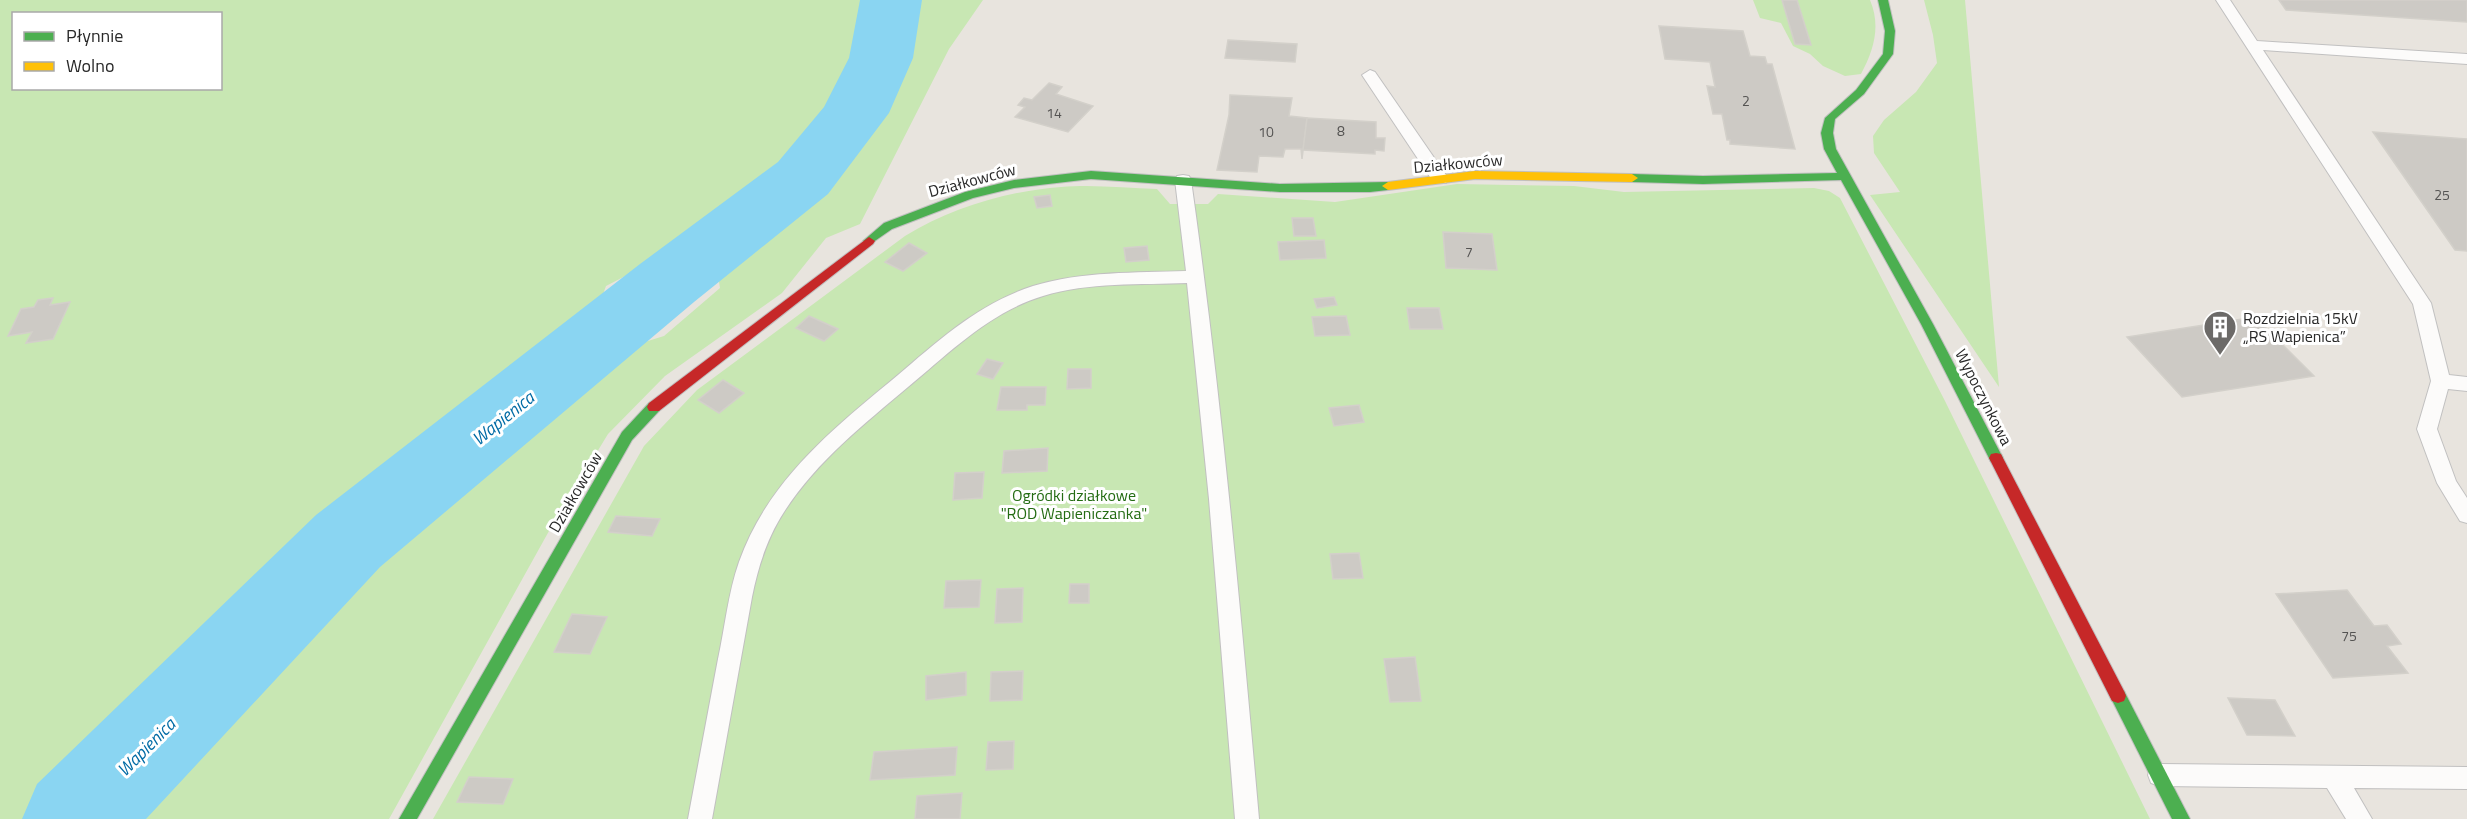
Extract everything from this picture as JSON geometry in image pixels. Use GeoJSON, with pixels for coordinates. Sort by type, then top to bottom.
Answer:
{"type":"FeatureCollection","features":[{"type":"Feature","properties":{"kind":"street","name":"Wypoczynkowa"},"geometry":{"type":"LineString","coordinates":[[1883,0],[1890,31],[1888,54],[1860,92],[1830,118],[1827,133],[1830,149],[1927,324],[2181,819]]}},
{"type":"Feature","properties":{"kind":"street","name":"Działkowców"},"geometry":{"type":"LineString","coordinates":[[408,819],[627,436],[660,401],[778,311],[854,249],[888,226],[919,212],[969,195],[1054,178],[1091,175],[1280,188],[1370,188],[1475,174],[1692,180],[1843,176]]}},
{"type":"Feature","properties":{"kind":"lane"},"geometry":{"type":"LineString","coordinates":[[2223,0],[2422,303],[2441,381],[2427,429],[2447,483],[2467,515]]}},
{"type":"Feature","properties":{"kind":"lane"},"geometry":{"type":"LineString","coordinates":[[2253,45],[2467,59]]}},
{"type":"Feature","properties":{"kind":"lane"},"geometry":{"type":"LineString","coordinates":[[1370,75],[1440,178]]}},
{"type":"Feature","properties":{"kind":"lane"},"geometry":{"type":"LineString","coordinates":[[1184,180],[1197,276],[1247,819]]}},
{"type":"Feature","properties":{"kind":"lane"},"geometry":{"type":"LineString","coordinates":[[700,819],[739,608],[751,560],[768,524],[792,486],[829,442],[971,324],[1007,304],[1040,291],[1074,284],[1197,276]]}},
{"type":"Feature","properties":{"kind":"lane"},"geometry":{"type":"LineString","coordinates":[[2441,381],[2467,384]]}},
{"type":"Feature","properties":{"kind":"lane"},"geometry":{"type":"LineString","coordinates":[[2160,775],[2467,778]]}},
{"type":"Feature","properties":{"kind":"lane"},"geometry":{"type":"LineString","coordinates":[[2334,777],[2360,819]]}},
{"type":"Feature","properties":{"kind":"green space"},"geometry":{"type":"Polygon","coordinates":[[[0,0],[880,1],[845,98],[788,168],[685,256],[664,256],[606,286],[593,322],[338,536],[42,819],[0,819],[0,0]]]}},
{"type":"Feature","properties":{"kind":"green space"},"geometry":{"type":"Polygon","coordinates":[[[917,0],[983,0],[949,49],[860,224],[826,238],[782,293],[665,376],[608,434],[549,531],[389,819],[110,819],[412,507],[606,354],[664,336],[720,288],[717,270],[814,187],[868,123],[917,0]]]}},
{"type":"Feature","properties":{"kind":"green space"},"geometry":{"type":"Polygon","coordinates":[[[1753,0],[1870,0],[1875,19],[1874,38],[1861,74],[1845,76],[1823,66],[1810,54],[1793,46],[1781,23],[1760,18],[1753,0]]]}},
{"type":"Feature","properties":{"kind":"green space"},"geometry":{"type":"Polygon","coordinates":[[[1924,0],[1965,0],[1999,387],[1870,195],[1900,192],[1874,153],[1873,136],[1884,120],[1916,92],[1937,63],[1924,0]]]}},
{"type":"Feature","properties":{"kind":"green space","name":"Ogródki działkowe \"ROD Wapieniczanka\""},"geometry":{"type":"Polygon","coordinates":[[[1457,184],[1574,186],[1624,192],[1814,188],[1829,191],[1840,198],[1945,401],[2150,819],[433,819],[644,446],[697,390],[905,236],[941,217],[980,202],[1020,192],[1061,187],[1157,189],[1170,204],[1208,204],[1218,194],[1335,202],[1457,184]]]}},
{"type":"Feature","properties":{"kind":"building"},"geometry":{"type":"Polygon","coordinates":[[[1782,0],[1797,0],[1811,45],[1795,44],[1782,0]]]}},
{"type":"Feature","properties":{"kind":"building"},"geometry":{"type":"Polygon","coordinates":[[[2279,0],[2467,0],[2467,22],[2286,10],[2279,0]]]}},
{"type":"Feature","properties":{"kind":"building"},"geometry":{"type":"Polygon","coordinates":[[[1659,26],[1743,31],[1750,56],[1765,57],[1767,64],[1772,64],[1795,149],[1730,144],[1730,140],[1727,140],[1722,114],[1713,114],[1707,86],[1715,87],[1710,62],[1665,59],[1659,26]]]}},
{"type":"Feature","properties":{"kind":"building"},"geometry":{"type":"Polygon","coordinates":[[[1228,40],[1297,44],[1295,62],[1225,58],[1228,40]]]}},
{"type":"Feature","properties":{"kind":"building"},"geometry":{"type":"Polygon","coordinates":[[[1049,83],[1062,87],[1056,94],[1093,106],[1068,132],[1015,117],[1025,107],[1018,105],[1024,98],[1032,100],[1049,83]]]}},
{"type":"Feature","properties":{"kind":"building"},"geometry":{"type":"Polygon","coordinates":[[[1230,95],[1292,98],[1289,116],[1307,118],[1302,159],[1301,149],[1285,149],[1283,157],[1259,156],[1257,172],[1217,170],[1229,115],[1230,95]]]}},
{"type":"Feature","properties":{"kind":"building"},"geometry":{"type":"Polygon","coordinates":[[[1307,118],[1376,122],[1376,138],[1385,138],[1384,151],[1375,150],[1375,154],[1303,150],[1307,118]]]}},
{"type":"Feature","properties":{"kind":"building"},"geometry":{"type":"Polygon","coordinates":[[[2373,132],[2467,139],[2467,251],[2455,250],[2373,132]]]}},
{"type":"Feature","properties":{"kind":"building"},"geometry":{"type":"Polygon","coordinates":[[[1050,195],[1052,206],[1037,208],[1034,197],[1050,195]]]}},
{"type":"Feature","properties":{"kind":"building"},"geometry":{"type":"Polygon","coordinates":[[[1292,218],[1313,218],[1316,236],[1294,236],[1292,218]]]}},
{"type":"Feature","properties":{"kind":"building"},"geometry":{"type":"Polygon","coordinates":[[[1443,232],[1492,234],[1497,270],[1446,268],[1443,232]]]}},
{"type":"Feature","properties":{"kind":"building"},"geometry":{"type":"Polygon","coordinates":[[[1324,240],[1326,258],[1280,260],[1278,242],[1324,240]]]}},
{"type":"Feature","properties":{"kind":"building"},"geometry":{"type":"Polygon","coordinates":[[[909,243],[927,253],[903,271],[885,262],[909,243]]]}},
{"type":"Feature","properties":{"kind":"building"},"geometry":{"type":"Polygon","coordinates":[[[1147,246],[1149,260],[1126,262],[1124,248],[1147,246]]]}},
{"type":"Feature","properties":{"kind":"building"},"geometry":{"type":"Polygon","coordinates":[[[1334,297],[1337,305],[1317,308],[1314,299],[1334,297]]]}},
{"type":"Feature","properties":{"kind":"building"},"geometry":{"type":"Polygon","coordinates":[[[53,298],[50,305],[70,302],[53,339],[26,343],[32,332],[8,336],[21,309],[34,307],[38,300],[53,298]]]}},
{"type":"Feature","properties":{"kind":"building"},"geometry":{"type":"Polygon","coordinates":[[[1407,308],[1439,308],[1443,329],[1410,329],[1407,308]]]}},
{"type":"Feature","properties":{"kind":"building"},"geometry":{"type":"Polygon","coordinates":[[[809,316],[838,329],[824,341],[796,328],[809,316]]]}},
{"type":"Feature","properties":{"kind":"building"},"geometry":{"type":"Polygon","coordinates":[[[1346,316],[1350,335],[1315,336],[1312,317],[1346,316]]]}},
{"type":"Feature","properties":{"kind":"building","name":"Rozdzielnia 15kV „RS Wapienica”"},"geometry":{"type":"Polygon","coordinates":[[[2255,317],[2314,376],[2182,397],[2127,337],[2255,317]]]}},
{"type":"Feature","properties":{"kind":"building"},"geometry":{"type":"Polygon","coordinates":[[[987,359],[1003,363],[993,379],[977,374],[987,359]]]}},
{"type":"Feature","properties":{"kind":"building"},"geometry":{"type":"Polygon","coordinates":[[[1068,369],[1091,369],[1091,388],[1067,389],[1068,369]]]}},
{"type":"Feature","properties":{"kind":"building"},"geometry":{"type":"Polygon","coordinates":[[[723,380],[744,393],[719,413],[698,400],[723,380]]]}},
{"type":"Feature","properties":{"kind":"building"},"geometry":{"type":"Polygon","coordinates":[[[1001,387],[1046,387],[1045,405],[1027,405],[1027,410],[997,410],[1001,387]]]}},
{"type":"Feature","properties":{"kind":"building"},"geometry":{"type":"Polygon","coordinates":[[[1359,405],[1364,422],[1334,426],[1329,408],[1359,405]]]}},
{"type":"Feature","properties":{"kind":"building"},"geometry":{"type":"Polygon","coordinates":[[[1048,448],[1047,471],[1002,473],[1004,451],[1048,448]]]}},
{"type":"Feature","properties":{"kind":"building"},"geometry":{"type":"Polygon","coordinates":[[[984,472],[982,498],[953,500],[955,473],[984,472]]]}},
{"type":"Feature","properties":{"kind":"building"},"geometry":{"type":"Polygon","coordinates":[[[616,516],[660,519],[652,536],[608,532],[616,516]]]}},
{"type":"Feature","properties":{"kind":"building"},"geometry":{"type":"Polygon","coordinates":[[[1359,553],[1363,578],[1333,579],[1330,554],[1359,553]]]}},
{"type":"Feature","properties":{"kind":"building"},"geometry":{"type":"Polygon","coordinates":[[[981,580],[979,607],[944,608],[946,581],[981,580]]]}},
{"type":"Feature","properties":{"kind":"building"},"geometry":{"type":"Polygon","coordinates":[[[1070,584],[1089,584],[1089,603],[1069,603],[1070,584]]]}},
{"type":"Feature","properties":{"kind":"building"},"geometry":{"type":"Polygon","coordinates":[[[1023,588],[1022,622],[995,623],[997,589],[1023,588]]]}},
{"type":"Feature","properties":{"kind":"building"},"geometry":{"type":"Polygon","coordinates":[[[2347,590],[2374,626],[2387,625],[2401,644],[2387,646],[2408,673],[2333,678],[2276,594],[2347,590]]]}},
{"type":"Feature","properties":{"kind":"building"},"geometry":{"type":"Polygon","coordinates":[[[572,614],[607,617],[590,654],[554,652],[572,614]]]}},
{"type":"Feature","properties":{"kind":"building"},"geometry":{"type":"Polygon","coordinates":[[[1415,657],[1421,701],[1390,702],[1384,659],[1415,657]]]}},
{"type":"Feature","properties":{"kind":"building"},"geometry":{"type":"Polygon","coordinates":[[[1023,671],[1022,700],[990,701],[991,672],[1023,671]]]}},
{"type":"Feature","properties":{"kind":"building"},"geometry":{"type":"Polygon","coordinates":[[[966,672],[966,695],[926,700],[926,676],[966,672]]]}},
{"type":"Feature","properties":{"kind":"building"},"geometry":{"type":"Polygon","coordinates":[[[2228,698],[2275,700],[2295,736],[2247,735],[2228,698]]]}},
{"type":"Feature","properties":{"kind":"building"},"geometry":{"type":"Polygon","coordinates":[[[1014,741],[1013,769],[986,770],[988,742],[1014,741]]]}},
{"type":"Feature","properties":{"kind":"building"},"geometry":{"type":"Polygon","coordinates":[[[957,747],[955,775],[870,780],[874,752],[957,747]]]}},
{"type":"Feature","properties":{"kind":"building"},"geometry":{"type":"Polygon","coordinates":[[[469,777],[513,779],[503,804],[457,802],[469,777]]]}},
{"type":"Feature","properties":{"kind":"building"},"geometry":{"type":"Polygon","coordinates":[[[962,793],[960,819],[915,819],[917,796],[962,793]]]}},
{"type":"Feature","properties":{"kind":"waterway","name":"Wapienica"},"geometry":{"type":"LineString","coordinates":[[75,819],[348,541],[667,283],[803,178],[855,113],[881,58],[891,0]]}},
{"type":"Feature","properties":{"kind":"traffic: fast"},"geometry":{"type":"LineString","coordinates":[[1883,0],[1890,31],[1888,54],[1860,92],[1830,118],[1827,133],[1830,149],[1927,324],[1996,458]]}},
{"type":"Feature","properties":{"kind":"traffic: fast"},"geometry":{"type":"LineString","coordinates":[[869,241],[888,226],[969,195],[1014,184],[1091,175],[1280,188],[1388,186]]}},
{"type":"Feature","properties":{"kind":"traffic: fast"},"geometry":{"type":"LineString","coordinates":[[1632,178],[1703,180],[1843,176]]}},
{"type":"Feature","properties":{"kind":"traffic: fast"},"geometry":{"type":"LineString","coordinates":[[408,819],[627,436],[654,407]]}},
{"type":"Feature","properties":{"kind":"traffic: fast"},"geometry":{"type":"LineString","coordinates":[[2118,696],[2181,819]]}},
{"type":"Feature","properties":{"kind":"traffic: slow"},"geometry":{"type":"LineString","coordinates":[[1388,186],[1475,175],[1632,178]]}},
{"type":"Feature","properties":{"kind":"traffic: jam"},"geometry":{"type":"LineString","coordinates":[[654,407],[869,241]]}},
{"type":"Feature","properties":{"kind":"traffic: jam"},"geometry":{"type":"LineString","coordinates":[[1996,458],[2118,696]]}},
{"type":"Feature","properties":{"kind":"place","name":"Rozdzielnia 15kV „RS Wapienica”"},"geometry":{"type":"Point","coordinates":[2220,356]}}]}
